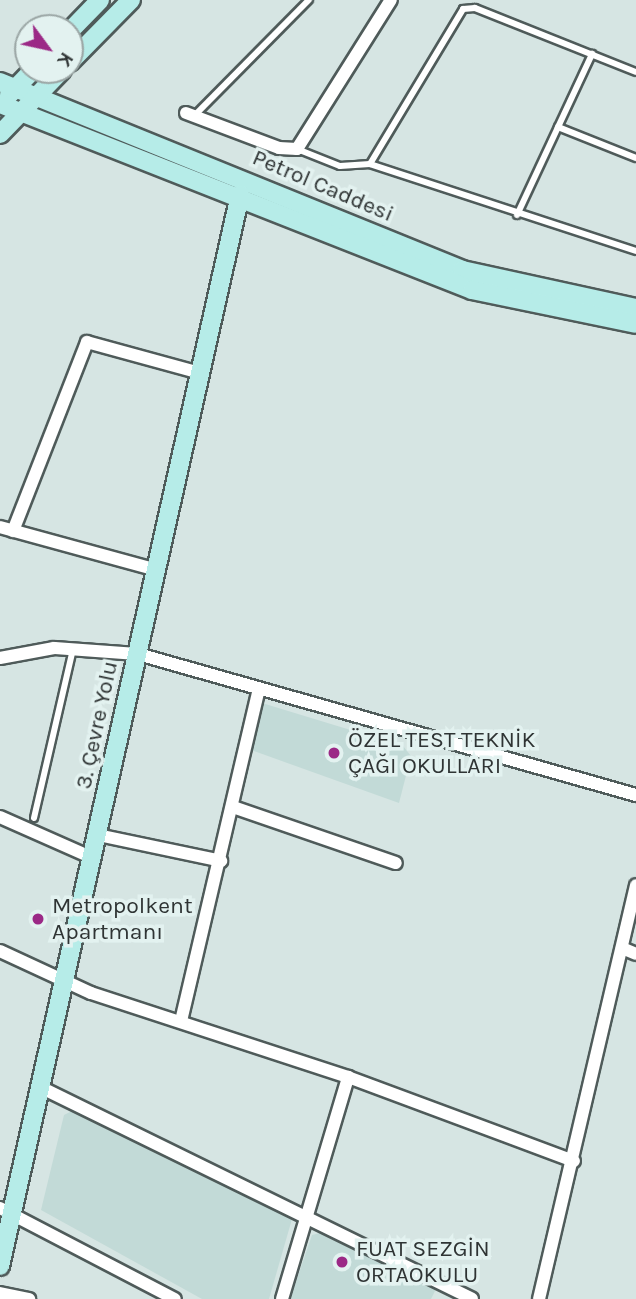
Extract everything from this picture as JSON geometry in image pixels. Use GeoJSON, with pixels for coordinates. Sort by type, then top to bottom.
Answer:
{"type":"FeatureCollection","features":[{"type":"Feature","properties":{"kind":"main road"},"geometry":{"type":"LineString","coordinates":[[84,17],[100,0]]}},
{"type":"Feature","properties":{"kind":"main road"},"geometry":{"type":"LineString","coordinates":[[84,48],[131,0]]}},
{"type":"Feature","properties":{"kind":"main road"},"geometry":{"type":"LineString","coordinates":[[0,134],[48,84]]}},
{"type":"Feature","properties":{"kind":"main road"},"geometry":{"type":"LineString","coordinates":[[0,105],[8,85]]}},
{"type":"Feature","properties":{"kind":"main road","name":"Petrol Caddesi"},"geometry":{"type":"LineString","coordinates":[[8,85],[462,270],[636,308]]}},
{"type":"Feature","properties":{"kind":"main road","name":"Petrol Caddesi"},"geometry":{"type":"LineString","coordinates":[[0,105],[240,195],[472,290],[636,324]]}},
{"type":"Feature","properties":{"kind":"main road","name":"3. Çevre Yolu"},"geometry":{"type":"LineString","coordinates":[[0,1266],[5,1210],[40,1087],[240,195]]}},
{"type":"Feature","properties":{"kind":"street"},"geometry":{"type":"LineString","coordinates":[[189,115],[279,149],[297,149],[391,0]]}},
{"type":"Feature","properties":{"kind":"street"},"geometry":{"type":"LineString","coordinates":[[13,531],[87,342],[200,373]]}},
{"type":"Feature","properties":{"kind":"street"},"geometry":{"type":"LineString","coordinates":[[0,527],[157,570]]}},
{"type":"Feature","properties":{"kind":"street"},"geometry":{"type":"LineString","coordinates":[[0,658],[73,649],[138,654],[636,795]]}},
{"type":"Feature","properties":{"kind":"street"},"geometry":{"type":"LineString","coordinates":[[181,1021],[221,861],[259,689]]}},
{"type":"Feature","properties":{"kind":"street"},"geometry":{"type":"LineString","coordinates":[[233,807],[396,863]]}},
{"type":"Feature","properties":{"kind":"street"},"geometry":{"type":"LineString","coordinates":[[0,817],[93,858]]}},
{"type":"Feature","properties":{"kind":"street"},"geometry":{"type":"LineString","coordinates":[[98,835],[221,861]]}},
{"type":"Feature","properties":{"kind":"street"},"geometry":{"type":"LineString","coordinates":[[539,1299],[574,1161],[636,885]]}},
{"type":"Feature","properties":{"kind":"street"},"geometry":{"type":"LineString","coordinates":[[622,948],[636,954]]}},
{"type":"Feature","properties":{"kind":"street"},"geometry":{"type":"LineString","coordinates":[[0,951],[64,982],[348,1077],[574,1161]]}},
{"type":"Feature","properties":{"kind":"street"},"geometry":{"type":"LineString","coordinates":[[282,1299],[309,1220],[348,1077]]}},
{"type":"Feature","properties":{"kind":"street"},"geometry":{"type":"LineString","coordinates":[[40,1087],[472,1299]]}},
{"type":"Feature","properties":{"kind":"street"},"geometry":{"type":"LineString","coordinates":[[5,1210],[175,1299]]}},
{"type":"Feature","properties":{"kind":"street"},"geometry":{"type":"LineString","coordinates":[[0,1293],[29,1299]]}},
{"type":"Feature","properties":{"kind":"lane"},"geometry":{"type":"LineString","coordinates":[[189,115],[309,0]]}},
{"type":"Feature","properties":{"kind":"lane"},"geometry":{"type":"LineString","coordinates":[[370,164],[463,9],[475,8],[636,72]]}},
{"type":"Feature","properties":{"kind":"lane"},"geometry":{"type":"LineString","coordinates":[[517,215],[592,54]]}},
{"type":"Feature","properties":{"kind":"lane"},"geometry":{"type":"LineString","coordinates":[[558,127],[636,158]]}},
{"type":"Feature","properties":{"kind":"lane"},"geometry":{"type":"LineString","coordinates":[[297,149],[340,166],[370,164],[517,215],[636,251]]}},
{"type":"Feature","properties":{"kind":"lane"},"geometry":{"type":"LineString","coordinates":[[34,818],[73,649]]}},
{"type":"Feature","properties":{"kind":"shaded area","name":"ÖZEL TEST TEKNİK ÇAĞI OKULLARI"},"geometry":{"type":"Polygon","coordinates":[[[262,703],[403,746],[411,756],[399,803],[251,750],[262,703]]]}},
{"type":"Feature","properties":{"kind":"shaded area"},"geometry":{"type":"Polygon","coordinates":[[[76,1109],[292,1219],[269,1299],[202,1299],[41,1210],[64,1115],[76,1109]]]}},
{"type":"Feature","properties":{"kind":"shaded area","name":"FUAT SEZGİN ORTAOKULU"},"geometry":{"type":"Polygon","coordinates":[[[320,1233],[436,1289],[431,1299],[290,1299],[312,1235],[320,1233]]]}},
{"type":"Feature","properties":{"kind":"place","name":"ÖZEL TEST TEKNİK ÇAĞI OKULLARI"},"geometry":{"type":"Point","coordinates":[334,753]}},
{"type":"Feature","properties":{"kind":"place","name":"Metropolkent Apartmanı"},"geometry":{"type":"Point","coordinates":[38,919]}},
{"type":"Feature","properties":{"kind":"place","name":"FUAT SEZGİN ORTAOKULU"},"geometry":{"type":"Point","coordinates":[342,1262]}}]}
